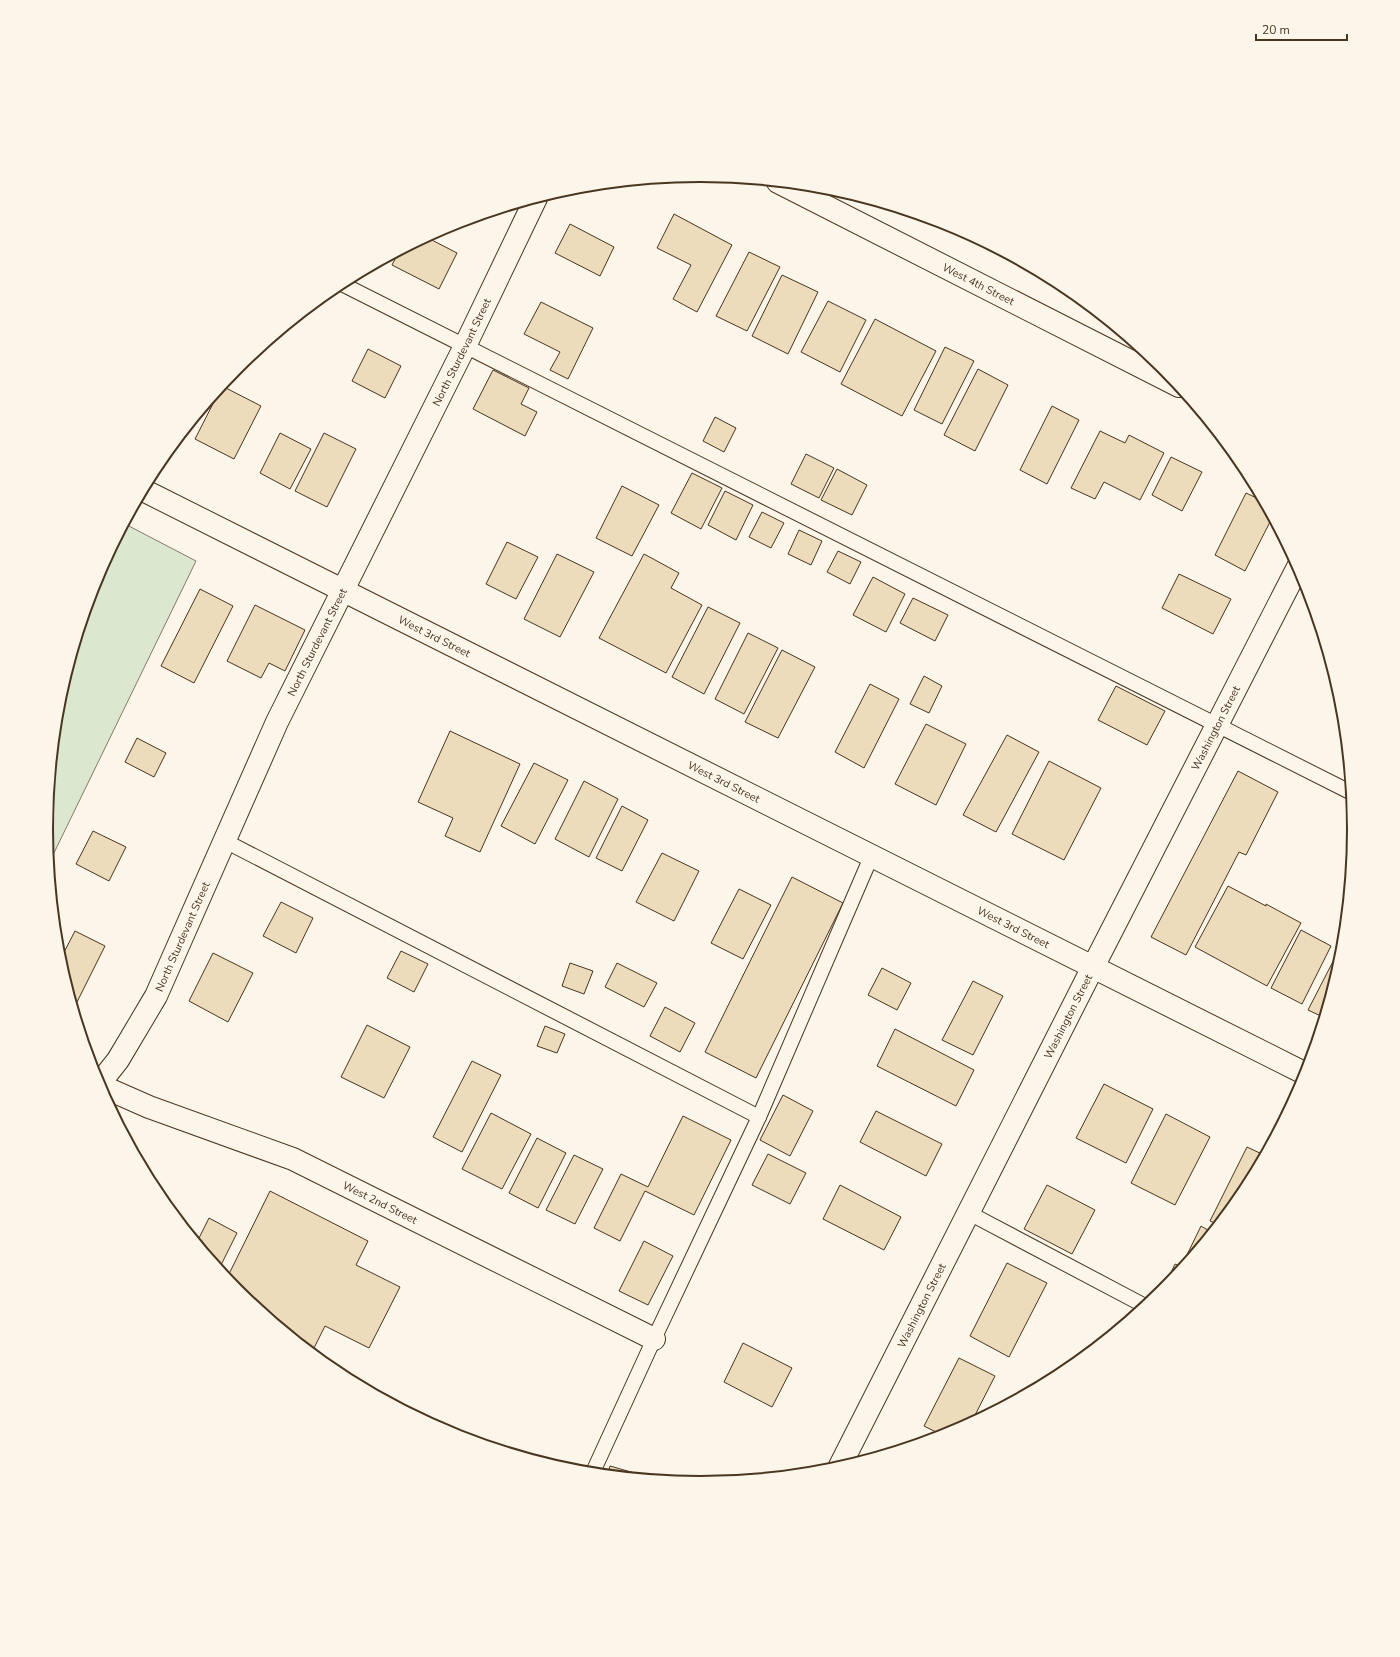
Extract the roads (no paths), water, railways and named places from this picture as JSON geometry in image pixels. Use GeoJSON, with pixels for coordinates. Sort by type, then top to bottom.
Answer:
{"type":"FeatureCollection","features":[{"type":"Feature","properties":{"kind":"street","name":"West 4th Street"},"geometry":{"type":"LineString","coordinates":[[790,188],[1165,379]]}},
{"type":"Feature","properties":{"kind":"street","name":"North Sturdevant Street"},"geometry":{"type":"LineString","coordinates":[[103,1079],[118,1060],[156,996],[278,722],[465,346],[533,204]]}},
{"type":"Feature","properties":{"kind":"street","name":"West 3rd Street"},"geometry":{"type":"LineString","coordinates":[[148,492],[871,857],[1300,1071]]}},
{"type":"Feature","properties":{"kind":"street","name":"Washington Street"},"geometry":{"type":"LineString","coordinates":[[844,1459],[1295,574]]}},
{"type":"Feature","properties":{"kind":"street","name":"West 2nd Street"},"geometry":{"type":"LineString","coordinates":[[107,1088],[149,1107],[293,1159],[654,1339]]}},
{"type":"Feature","properties":{"kind":"lane"},"geometry":{"type":"LineString","coordinates":[[348,287],[1346,790]]}},
{"type":"Feature","properties":{"kind":"lane"},"geometry":{"type":"LineString","coordinates":[[225,841],[759,1117]]}},
{"type":"Feature","properties":{"kind":"lane"},"geometry":{"type":"LineString","coordinates":[[595,1467],[759,1117],[871,857]]}},
{"type":"Feature","properties":{"kind":"lane"},"geometry":{"type":"LineString","coordinates":[[968,1213],[1139,1303]]}}]}
